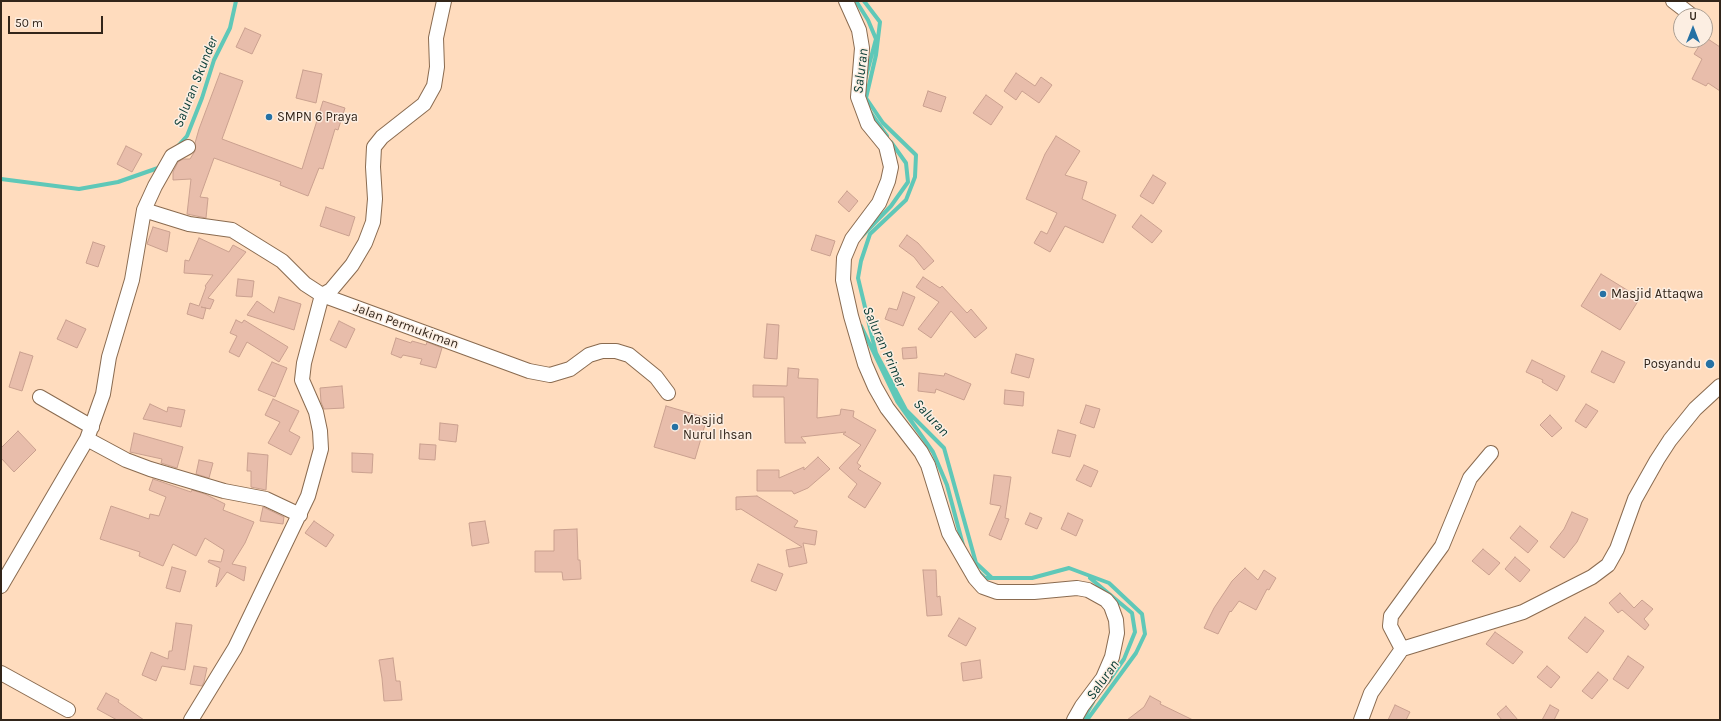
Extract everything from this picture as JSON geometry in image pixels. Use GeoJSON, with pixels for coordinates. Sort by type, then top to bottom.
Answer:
{"type":"FeatureCollection","features":[{"type":"Feature","properties":{"kind":"street"},"geometry":{"type":"LineString","coordinates":[[191,720],[235,648],[308,496],[321,449],[320,431],[316,412],[302,380],[302,372],[322,295],[331,290],[352,265],[365,243],[373,222],[375,199],[372,167],[374,148],[382,137],[424,104],[434,86],[437,67],[436,38],[444,1]]}},
{"type":"Feature","properties":{"kind":"street"},"geometry":{"type":"LineString","coordinates":[[846,1],[859,30],[862,48],[858,97],[868,124],[886,146],[891,167],[888,181],[879,203],[852,239],[844,258],[843,280],[851,316],[865,364],[886,408],[921,452],[928,465],[949,533],[975,578],[982,587],[997,592],[1034,592],[1077,588],[1088,590],[1098,595],[1106,600],[1110,606],[1116,620],[1117,633],[1112,657],[1103,678],[1082,706],[1074,720]]}},
{"type":"Feature","properties":{"kind":"street"},"geometry":{"type":"LineString","coordinates":[[1673,1],[1682,8]]}},
{"type":"Feature","properties":{"kind":"street"},"geometry":{"type":"LineString","coordinates":[[1,586],[89,433],[103,394],[109,357],[132,280],[144,210],[155,186],[172,156],[188,147]]}},
{"type":"Feature","properties":{"kind":"street","name":"Jalan Permukiman"},"geometry":{"type":"LineString","coordinates":[[144,210],[189,224],[232,230],[282,261],[305,284],[322,295],[529,371],[550,374],[570,369],[589,355],[602,351],[616,351],[629,355],[656,377],[668,393]]}},
{"type":"Feature","properties":{"kind":"street"},"geometry":{"type":"LineString","coordinates":[[1361,720],[1371,693],[1402,649],[1523,612],[1592,577],[1608,565],[1617,549],[1635,499],[1657,460],[1670,440],[1695,410],[1720,386]]}},
{"type":"Feature","properties":{"kind":"street"},"geometry":{"type":"LineString","coordinates":[[40,397],[126,460],[224,491],[266,499],[300,515]]}},
{"type":"Feature","properties":{"kind":"street"},"geometry":{"type":"LineString","coordinates":[[1402,649],[1390,626],[1391,616],[1442,546],[1470,478],[1492,453]]}},
{"type":"Feature","properties":{"kind":"street"},"geometry":{"type":"LineString","coordinates":[[1,673],[68,710]]}},
{"type":"Feature","properties":{"kind":"building"},"geometry":{"type":"Polygon","coordinates":[[[245,28],[261,35],[252,54],[236,47],[245,28]]]}},
{"type":"Feature","properties":{"kind":"building"},"geometry":{"type":"Polygon","coordinates":[[[1713,42],[1720,47],[1720,91],[1708,83],[1706,86],[1692,79],[1702,59],[1694,54],[1698,48],[1713,48],[1713,42]]]}},
{"type":"Feature","properties":{"kind":"building"},"geometry":{"type":"Polygon","coordinates":[[[303,70],[322,74],[316,103],[296,98],[303,70]]]}},
{"type":"Feature","properties":{"kind":"building"},"geometry":{"type":"Polygon","coordinates":[[[220,73],[243,81],[222,139],[302,169],[323,101],[345,108],[338,130],[335,129],[323,169],[319,168],[308,196],[280,185],[281,182],[214,158],[200,197],[208,198],[206,218],[187,214],[191,179],[173,180],[173,172],[178,162],[183,159],[190,159],[195,151],[195,143],[199,129],[220,73]]]}},
{"type":"Feature","properties":{"kind":"building"},"geometry":{"type":"Polygon","coordinates":[[[1016,73],[1035,86],[1041,77],[1052,85],[1039,103],[1022,91],[1016,100],[1004,91],[1016,73]]]}},
{"type":"Feature","properties":{"kind":"building"},"geometry":{"type":"Polygon","coordinates":[[[928,91],[946,97],[941,112],[923,106],[928,91]]]}},
{"type":"Feature","properties":{"kind":"building"},"geometry":{"type":"Polygon","coordinates":[[[986,95],[1003,107],[991,125],[973,113],[986,95]]]}},
{"type":"Feature","properties":{"kind":"building"},"geometry":{"type":"Polygon","coordinates":[[[1056,136],[1080,151],[1065,175],[1087,182],[1082,199],[1116,215],[1103,243],[1065,226],[1050,252],[1034,243],[1041,231],[1047,234],[1057,213],[1026,199],[1045,154],[1056,136]]]}},
{"type":"Feature","properties":{"kind":"building"},"geometry":{"type":"Polygon","coordinates":[[[126,146],[142,154],[132,172],[117,164],[126,146]]]}},
{"type":"Feature","properties":{"kind":"building"},"geometry":{"type":"Polygon","coordinates":[[[1153,175],[1166,183],[1153,204],[1140,196],[1153,175]]]}},
{"type":"Feature","properties":{"kind":"building"},"geometry":{"type":"Polygon","coordinates":[[[847,191],[858,201],[849,212],[838,202],[847,191]]]}},
{"type":"Feature","properties":{"kind":"building"},"geometry":{"type":"Polygon","coordinates":[[[326,207],[355,217],[349,236],[320,226],[326,207]]]}},
{"type":"Feature","properties":{"kind":"building"},"geometry":{"type":"Polygon","coordinates":[[[1141,215],[1162,231],[1152,243],[1132,227],[1141,215]]]}},
{"type":"Feature","properties":{"kind":"building"},"geometry":{"type":"Polygon","coordinates":[[[153,227],[170,232],[167,252],[147,244],[153,227]]]}},
{"type":"Feature","properties":{"kind":"building"},"geometry":{"type":"Polygon","coordinates":[[[816,235],[835,241],[830,256],[811,250],[816,235]]]}},
{"type":"Feature","properties":{"kind":"building"},"geometry":{"type":"Polygon","coordinates":[[[907,235],[918,243],[934,261],[924,270],[914,257],[899,246],[907,235]]]}},
{"type":"Feature","properties":{"kind":"building"},"geometry":{"type":"Polygon","coordinates":[[[199,238],[229,252],[233,245],[246,252],[208,298],[214,300],[210,309],[206,308],[203,319],[187,314],[190,303],[199,306],[206,287],[205,286],[213,275],[184,273],[185,260],[189,261],[199,238]]]}},
{"type":"Feature","properties":{"kind":"building"},"geometry":{"type":"Polygon","coordinates":[[[93,242],[105,246],[98,267],[86,263],[93,242]]]}},
{"type":"Feature","properties":{"kind":"building"},"geometry":{"type":"Polygon","coordinates":[[[1601,274],[1640,298],[1620,330],[1581,306],[1601,274]]]}},
{"type":"Feature","properties":{"kind":"building"},"geometry":{"type":"Polygon","coordinates":[[[923,277],[940,288],[942,286],[967,313],[971,309],[987,328],[975,338],[951,311],[931,338],[918,329],[939,302],[916,287],[923,277]]]}},
{"type":"Feature","properties":{"kind":"building"},"geometry":{"type":"Polygon","coordinates":[[[238,279],[254,281],[252,297],[236,296],[238,279]]]}},
{"type":"Feature","properties":{"kind":"building"},"geometry":{"type":"Polygon","coordinates":[[[903,292],[915,297],[903,326],[885,319],[889,308],[897,310],[903,292]]]}},
{"type":"Feature","properties":{"kind":"building"},"geometry":{"type":"Polygon","coordinates":[[[279,297],[301,304],[294,330],[247,315],[257,301],[274,313],[279,297]]]}},
{"type":"Feature","properties":{"kind":"building"},"geometry":{"type":"Polygon","coordinates":[[[66,320],[86,329],[77,348],[57,339],[66,320]]]}},
{"type":"Feature","properties":{"kind":"building"},"geometry":{"type":"Polygon","coordinates":[[[236,320],[242,323],[244,320],[288,347],[279,362],[247,342],[239,357],[229,352],[237,336],[230,333],[236,320]]]}},
{"type":"Feature","properties":{"kind":"building"},"geometry":{"type":"Polygon","coordinates":[[[339,321],[355,329],[346,348],[330,340],[339,321]]]}},
{"type":"Feature","properties":{"kind":"building"},"geometry":{"type":"Polygon","coordinates":[[[767,324],[779,325],[777,359],[764,358],[767,324]]]}},
{"type":"Feature","properties":{"kind":"building"},"geometry":{"type":"Polygon","coordinates":[[[396,338],[411,343],[412,341],[426,345],[427,342],[442,348],[436,368],[420,364],[422,359],[403,355],[401,358],[391,354],[396,338]]]}},
{"type":"Feature","properties":{"kind":"building"},"geometry":{"type":"Polygon","coordinates":[[[916,347],[917,358],[903,359],[902,348],[916,347]]]}},
{"type":"Feature","properties":{"kind":"building"},"geometry":{"type":"Polygon","coordinates":[[[1602,351],[1625,362],[1614,383],[1591,372],[1602,351]]]}},
{"type":"Feature","properties":{"kind":"building"},"geometry":{"type":"Polygon","coordinates":[[[20,352],[33,356],[22,391],[9,387],[20,352]]]}},
{"type":"Feature","properties":{"kind":"building"},"geometry":{"type":"Polygon","coordinates":[[[1016,354],[1034,359],[1029,378],[1011,373],[1016,354]]]}},
{"type":"Feature","properties":{"kind":"building"},"geometry":{"type":"Polygon","coordinates":[[[1532,360],[1565,376],[1557,391],[1542,382],[1543,380],[1526,372],[1532,360]]]}},
{"type":"Feature","properties":{"kind":"building"},"geometry":{"type":"Polygon","coordinates":[[[272,362],[287,368],[275,397],[258,390],[272,362]]]}},
{"type":"Feature","properties":{"kind":"building"},"geometry":{"type":"Polygon","coordinates":[[[788,368],[799,369],[798,378],[818,379],[817,418],[840,415],[841,409],[854,411],[853,417],[876,430],[857,463],[861,466],[858,469],[881,483],[865,508],[848,497],[857,484],[839,468],[861,445],[843,434],[846,432],[801,437],[806,443],[785,443],[784,397],[753,397],[753,385],[787,386],[788,368]]]}},
{"type":"Feature","properties":{"kind":"building"},"geometry":{"type":"Polygon","coordinates":[[[919,373],[944,376],[945,373],[971,384],[964,400],[936,389],[935,393],[918,391],[919,373]]]}},
{"type":"Feature","properties":{"kind":"building"},"geometry":{"type":"Polygon","coordinates":[[[342,386],[344,408],[324,409],[321,402],[320,388],[342,386]]]}},
{"type":"Feature","properties":{"kind":"building"},"geometry":{"type":"Polygon","coordinates":[[[1005,390],[1024,392],[1023,406],[1004,404],[1005,390]]]}},
{"type":"Feature","properties":{"kind":"building"},"geometry":{"type":"Polygon","coordinates":[[[273,399],[299,411],[289,431],[300,437],[291,455],[268,443],[280,422],[265,415],[273,399]]]}},
{"type":"Feature","properties":{"kind":"building"},"geometry":{"type":"Polygon","coordinates":[[[150,404],[167,412],[168,407],[185,410],[181,427],[143,419],[150,404]]]}},
{"type":"Feature","properties":{"kind":"building"},"geometry":{"type":"Polygon","coordinates":[[[1586,404],[1598,411],[1586,428],[1575,421],[1586,404]]]}},
{"type":"Feature","properties":{"kind":"building"},"geometry":{"type":"Polygon","coordinates":[[[1086,405],[1100,409],[1094,428],[1080,423],[1086,405]]]}},
{"type":"Feature","properties":{"kind":"building"},"geometry":{"type":"Polygon","coordinates":[[[666,406],[707,418],[695,459],[654,447],[666,406]]]}},
{"type":"Feature","properties":{"kind":"building"},"geometry":{"type":"Polygon","coordinates":[[[1550,415],[1562,428],[1552,437],[1540,425],[1550,415]]]}},
{"type":"Feature","properties":{"kind":"building"},"geometry":{"type":"Polygon","coordinates":[[[440,423],[458,425],[456,442],[439,440],[440,423]]]}},
{"type":"Feature","properties":{"kind":"building"},"geometry":{"type":"Polygon","coordinates":[[[1058,430],[1076,435],[1070,457],[1052,453],[1058,430]]]}},
{"type":"Feature","properties":{"kind":"building"},"geometry":{"type":"Polygon","coordinates":[[[18,431],[36,450],[14,472],[1,458],[1,448],[18,431]]]}},
{"type":"Feature","properties":{"kind":"building"},"geometry":{"type":"Polygon","coordinates":[[[134,433],[183,447],[177,468],[161,463],[162,459],[130,452],[134,433]]]}},
{"type":"Feature","properties":{"kind":"building"},"geometry":{"type":"Polygon","coordinates":[[[420,444],[436,445],[435,460],[419,459],[420,444]]]}},
{"type":"Feature","properties":{"kind":"building"},"geometry":{"type":"Polygon","coordinates":[[[248,453],[268,455],[266,490],[251,487],[251,471],[247,471],[248,453]]]}},
{"type":"Feature","properties":{"kind":"building"},"geometry":{"type":"Polygon","coordinates":[[[352,453],[373,454],[372,473],[352,472],[352,453]]]}},
{"type":"Feature","properties":{"kind":"building"},"geometry":{"type":"Polygon","coordinates":[[[818,457],[830,469],[808,488],[794,494],[792,491],[757,491],[757,470],[779,470],[779,478],[804,467],[804,470],[818,457]]]}},
{"type":"Feature","properties":{"kind":"building"},"geometry":{"type":"Polygon","coordinates":[[[199,460],[213,463],[209,478],[196,474],[199,460]]]}},
{"type":"Feature","properties":{"kind":"building"},"geometry":{"type":"Polygon","coordinates":[[[1084,465],[1098,471],[1091,487],[1076,480],[1084,465]]]}},
{"type":"Feature","properties":{"kind":"building"},"geometry":{"type":"Polygon","coordinates":[[[994,475],[1011,477],[1005,518],[1009,519],[1001,540],[989,535],[1001,506],[990,504],[994,475]]]}},
{"type":"Feature","properties":{"kind":"building"},"geometry":{"type":"Polygon","coordinates":[[[153,479],[191,492],[192,490],[205,494],[225,504],[223,510],[254,522],[245,543],[232,564],[246,567],[244,581],[227,572],[216,587],[220,568],[208,562],[209,560],[221,562],[224,550],[205,538],[196,556],[173,544],[163,566],[139,556],[140,552],[100,539],[111,506],[149,519],[150,514],[159,516],[166,497],[149,490],[153,479]]]}},
{"type":"Feature","properties":{"kind":"building"},"geometry":{"type":"Polygon","coordinates":[[[757,496],[798,521],[794,527],[817,531],[815,545],[803,543],[807,563],[789,567],[786,550],[802,547],[741,509],[736,510],[736,497],[757,496]]]}},
{"type":"Feature","properties":{"kind":"building"},"geometry":{"type":"Polygon","coordinates":[[[263,507],[284,517],[283,524],[260,521],[263,507]]]}},
{"type":"Feature","properties":{"kind":"building"},"geometry":{"type":"Polygon","coordinates":[[[1572,512],[1588,519],[1577,542],[1564,558],[1550,547],[1564,529],[1572,512]]]}},
{"type":"Feature","properties":{"kind":"building"},"geometry":{"type":"Polygon","coordinates":[[[1030,513],[1042,518],[1037,529],[1025,524],[1030,513]]]}},
{"type":"Feature","properties":{"kind":"building"},"geometry":{"type":"Polygon","coordinates":[[[1068,513],[1083,520],[1076,536],[1061,529],[1068,513]]]}},
{"type":"Feature","properties":{"kind":"building"},"geometry":{"type":"Polygon","coordinates":[[[314,521],[334,535],[326,547],[305,533],[314,521]]]}},
{"type":"Feature","properties":{"kind":"building"},"geometry":{"type":"Polygon","coordinates":[[[485,521],[489,543],[472,546],[469,523],[485,521]]]}},
{"type":"Feature","properties":{"kind":"building"},"geometry":{"type":"Polygon","coordinates":[[[1520,526],[1538,541],[1528,553],[1510,538],[1520,526]]]}},
{"type":"Feature","properties":{"kind":"building"},"geometry":{"type":"Polygon","coordinates":[[[577,529],[578,560],[580,560],[581,579],[563,580],[562,572],[535,572],[535,551],[554,551],[554,530],[577,529]]]}},
{"type":"Feature","properties":{"kind":"building"},"geometry":{"type":"Polygon","coordinates":[[[1483,549],[1500,563],[1489,575],[1472,561],[1483,549]]]}},
{"type":"Feature","properties":{"kind":"building"},"geometry":{"type":"Polygon","coordinates":[[[1515,557],[1530,570],[1520,582],[1505,569],[1515,557]]]}},
{"type":"Feature","properties":{"kind":"building"},"geometry":{"type":"Polygon","coordinates":[[[758,564],[783,574],[776,591],[751,581],[758,564]]]}},
{"type":"Feature","properties":{"kind":"building"},"geometry":{"type":"Polygon","coordinates":[[[172,567],[186,571],[180,592],[166,588],[172,567]]]}},
{"type":"Feature","properties":{"kind":"building"},"geometry":{"type":"Polygon","coordinates":[[[1245,568],[1258,580],[1264,570],[1276,578],[1269,590],[1267,589],[1256,610],[1239,601],[1231,612],[1230,611],[1218,634],[1204,628],[1214,608],[1232,581],[1245,568]]]}},
{"type":"Feature","properties":{"kind":"building"},"geometry":{"type":"Polygon","coordinates":[[[923,570],[936,570],[937,597],[940,596],[942,615],[927,616],[923,570]]]}},
{"type":"Feature","properties":{"kind":"building"},"geometry":{"type":"Polygon","coordinates":[[[1620,593],[1634,608],[1642,600],[1653,609],[1644,619],[1649,625],[1645,630],[1622,610],[1618,613],[1609,603],[1620,593]]]}},
{"type":"Feature","properties":{"kind":"building"},"geometry":{"type":"Polygon","coordinates":[[[1585,617],[1604,631],[1587,653],[1568,638],[1585,617]]]}},
{"type":"Feature","properties":{"kind":"building"},"geometry":{"type":"Polygon","coordinates":[[[959,618],[976,628],[966,646],[948,636],[959,618]]]}},
{"type":"Feature","properties":{"kind":"building"},"geometry":{"type":"Polygon","coordinates":[[[176,623],[192,625],[185,670],[162,666],[156,681],[142,675],[151,652],[168,659],[169,651],[172,651],[176,623]]]}},
{"type":"Feature","properties":{"kind":"building"},"geometry":{"type":"Polygon","coordinates":[[[1495,632],[1523,652],[1513,664],[1486,644],[1495,632]]]}},
{"type":"Feature","properties":{"kind":"building"},"geometry":{"type":"Polygon","coordinates":[[[1628,656],[1644,667],[1628,689],[1613,679],[1628,656]]]}},
{"type":"Feature","properties":{"kind":"building"},"geometry":{"type":"Polygon","coordinates":[[[393,658],[396,681],[400,681],[402,700],[384,701],[379,660],[393,658]]]}},
{"type":"Feature","properties":{"kind":"building"},"geometry":{"type":"Polygon","coordinates":[[[980,660],[982,678],[963,681],[961,663],[980,660]]]}},
{"type":"Feature","properties":{"kind":"building"},"geometry":{"type":"Polygon","coordinates":[[[194,666],[207,668],[202,686],[190,684],[194,666]]]}},
{"type":"Feature","properties":{"kind":"building"},"geometry":{"type":"Polygon","coordinates":[[[1547,666],[1560,677],[1551,688],[1537,677],[1547,666]]]}},
{"type":"Feature","properties":{"kind":"building"},"geometry":{"type":"Polygon","coordinates":[[[1598,672],[1608,680],[1592,699],[1582,691],[1598,672]]]}},
{"type":"Feature","properties":{"kind":"building"},"geometry":{"type":"Polygon","coordinates":[[[106,693],[119,700],[118,702],[144,720],[117,720],[97,709],[106,693]]]}},
{"type":"Feature","properties":{"kind":"building"},"geometry":{"type":"Polygon","coordinates":[[[1150,696],[1161,702],[1160,704],[1193,720],[1127,720],[1144,707],[1150,696]]]}},
{"type":"Feature","properties":{"kind":"building"},"geometry":{"type":"Polygon","coordinates":[[[1395,705],[1410,712],[1406,720],[1388,720],[1395,705]]]}},
{"type":"Feature","properties":{"kind":"building"},"geometry":{"type":"Polygon","coordinates":[[[1550,705],[1559,710],[1554,720],[1542,720],[1550,705]]]}},
{"type":"Feature","properties":{"kind":"building"},"geometry":{"type":"Polygon","coordinates":[[[1506,706],[1518,720],[1502,720],[1497,714],[1506,706]]]}},
{"type":"Feature","properties":{"kind":"waterway","name":"Saluran Skunder"},"geometry":{"type":"LineString","coordinates":[[178,146],[187,136],[202,98],[214,60],[230,28],[236,1]]}},
{"type":"Feature","properties":{"kind":"waterway","name":"Saluran"},"geometry":{"type":"LineString","coordinates":[[856,1],[868,20],[876,39],[865,80]]}},
{"type":"Feature","properties":{"kind":"waterway","name":"Saluran"},"geometry":{"type":"LineString","coordinates":[[864,1],[880,22],[876,55],[866,98],[883,123],[916,155],[915,177],[906,200],[870,234],[861,261],[858,278],[876,353],[906,410],[944,448],[976,563],[992,578],[1032,578],[1069,568],[1109,583],[1142,614],[1145,634],[1136,653],[1087,720]]}},
{"type":"Feature","properties":{"kind":"waterway","name":"Saluran Primer"},"geometry":{"type":"LineString","coordinates":[[870,112],[887,136]]}},
{"type":"Feature","properties":{"kind":"waterway","name":"Saluran Primer"},"geometry":{"type":"LineString","coordinates":[[861,237],[891,206],[908,182],[906,163],[891,142]]}},
{"type":"Feature","properties":{"kind":"waterway","name":"Saluran Skunder"},"geometry":{"type":"LineString","coordinates":[[1,179],[79,189],[118,182],[160,166]]}},
{"type":"Feature","properties":{"kind":"waterway","name":"Saluran Primer"},"geometry":{"type":"LineString","coordinates":[[861,326],[897,401],[933,452],[947,485],[963,545]]}},
{"type":"Feature","properties":{"kind":"waterway","name":"Saluran Primer"},"geometry":{"type":"LineString","coordinates":[[977,571],[985,578],[992,578]]}},
{"type":"Feature","properties":{"kind":"waterway","name":"Saluran Primer"},"geometry":{"type":"LineString","coordinates":[[1090,578],[1132,613],[1135,632],[1124,659],[1108,682]]}},
{"type":"Feature","properties":{"kind":"waterway","name":"Saluran Primer"},"geometry":{"type":"LineString","coordinates":[[1083,720],[1093,702]]}},
{"type":"Feature","properties":{"kind":"place","name":"SMPN 6 Praya"},"geometry":{"type":"Point","coordinates":[269,117]}},
{"type":"Feature","properties":{"kind":"place","name":"Masjid Attaqwa"},"geometry":{"type":"Point","coordinates":[1603,294]}},
{"type":"Feature","properties":{"kind":"place","name":"Posyandu"},"geometry":{"type":"Point","coordinates":[1710,364]}},
{"type":"Feature","properties":{"kind":"place","name":"Masjid Nurul Ihsan"},"geometry":{"type":"Point","coordinates":[675,427]}}]}
